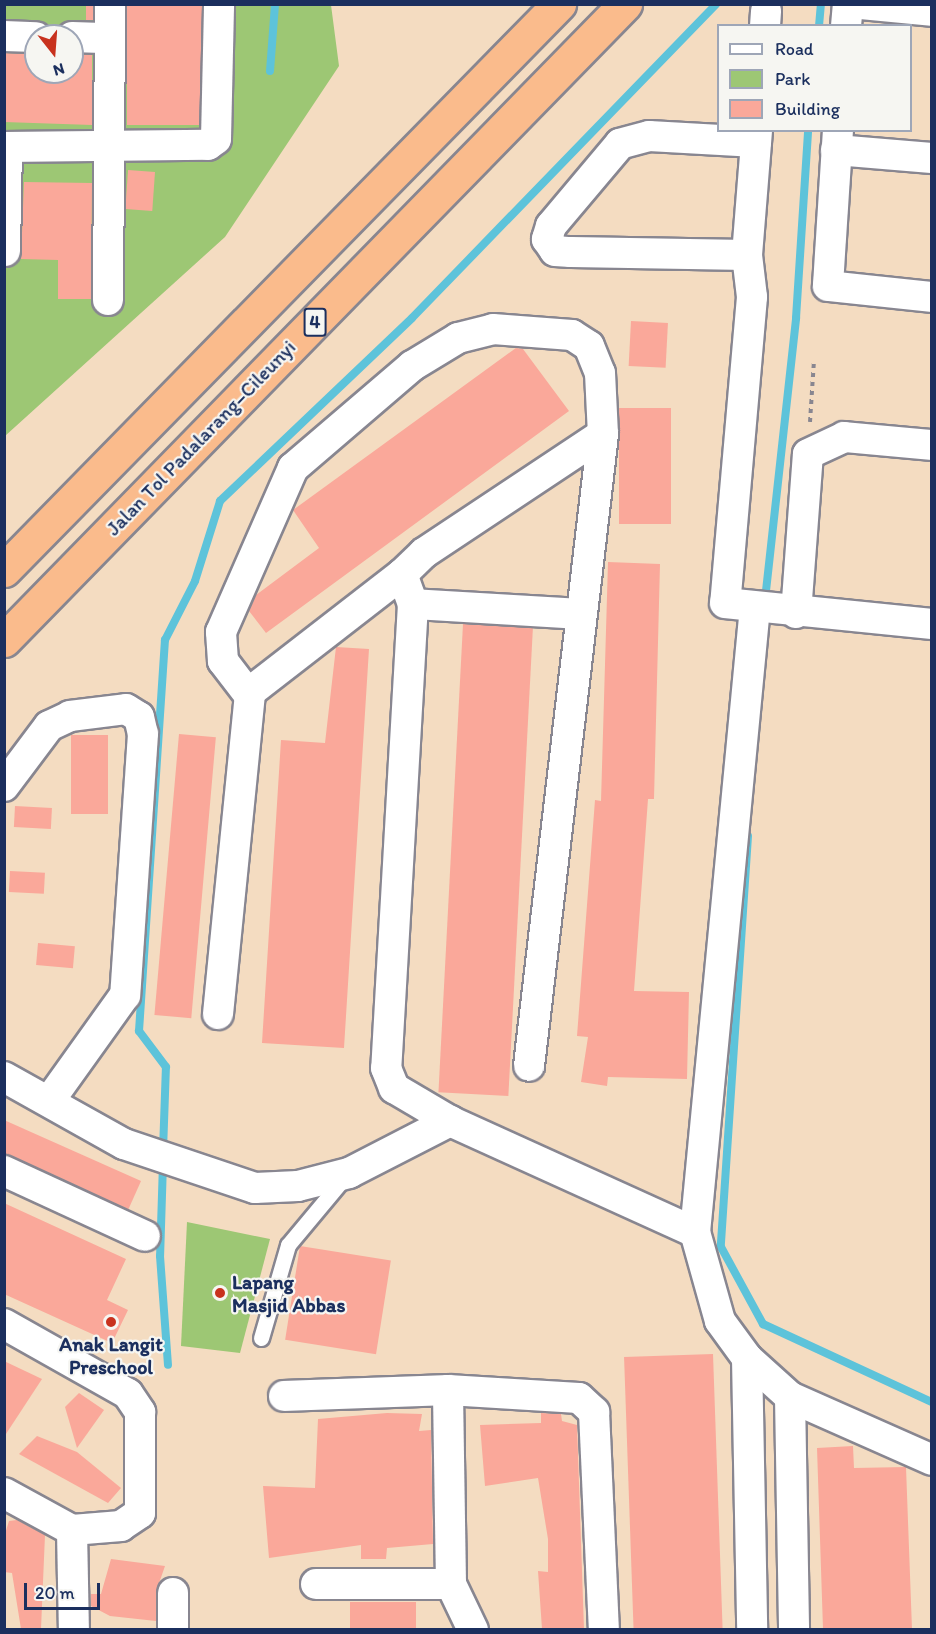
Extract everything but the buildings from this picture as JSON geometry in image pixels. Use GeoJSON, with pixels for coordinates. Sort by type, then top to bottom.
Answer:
{"type":"FeatureCollection","features":[{"type":"Feature","properties":{"kind":"highway","name":"4"},"geometry":{"type":"LineString","coordinates":[[4,570],[559,4]]}},
{"type":"Feature","properties":{"kind":"highway","name":"Jalan Tol Padalarang–Cileunyi"},"geometry":{"type":"LineString","coordinates":[[4,640],[625,4]]}},
{"type":"Feature","properties":{"kind":"street"},"geometry":{"type":"LineString","coordinates":[[108,300],[110,4]]}},
{"type":"Feature","properties":{"kind":"street"},"geometry":{"type":"LineString","coordinates":[[5,251],[6,147],[108,150],[199,147],[216,139],[219,4]]}},
{"type":"Feature","properties":{"kind":"street"},"geometry":{"type":"LineString","coordinates":[[846,24],[848,4]]}},
{"type":"Feature","properties":{"kind":"street"},"geometry":{"type":"LineString","coordinates":[[861,4],[932,11]]}},
{"type":"Feature","properties":{"kind":"street"},"geometry":{"type":"LineString","coordinates":[[4,36],[24,37]]}},
{"type":"Feature","properties":{"kind":"street"},"geometry":{"type":"LineString","coordinates":[[84,37],[110,38]]}},
{"type":"Feature","properties":{"kind":"street"},"geometry":{"type":"LineString","coordinates":[[747,255],[555,251],[547,239],[551,226],[628,141],[649,136],[757,136],[747,255],[752,297],[725,603],[776,610],[932,624]]}},
{"type":"Feature","properties":{"kind":"street"},"geometry":{"type":"LineString","coordinates":[[932,158],[837,140],[828,286],[932,297]]}},
{"type":"Feature","properties":{"kind":"street"},"geometry":{"type":"LineString","coordinates":[[218,1014],[249,695],[223,661],[220,632],[285,483],[294,468],[412,366],[476,332],[572,335],[597,358],[603,434],[579,614],[529,1066]]}},
{"type":"Feature","properties":{"kind":"street"},"geometry":{"type":"LineString","coordinates":[[249,695],[402,574],[424,553],[603,434]]}},
{"type":"Feature","properties":{"kind":"street"},"geometry":{"type":"LineString","coordinates":[[932,445],[844,437],[808,454],[776,610],[695,1232],[720,1321],[747,1358],[790,1397],[932,1460]]}},
{"type":"Feature","properties":{"kind":"street"},"geometry":{"type":"LineString","coordinates":[[402,574],[414,604],[386,1068],[394,1088],[450,1121],[695,1232]]}},
{"type":"Feature","properties":{"kind":"street"},"geometry":{"type":"LineString","coordinates":[[414,604],[579,614]]}},
{"type":"Feature","properties":{"kind":"street"},"geometry":{"type":"LineString","coordinates":[[4,786],[49,726],[70,716],[126,709],[139,717],[142,734],[124,995],[102,1031],[50,1101]]}},
{"type":"Feature","properties":{"kind":"street"},"geometry":{"type":"LineString","coordinates":[[4,1077],[124,1144],[255,1188],[298,1186],[350,1173],[450,1121]]}},
{"type":"Feature","properties":{"kind":"street"},"geometry":{"type":"LineString","coordinates":[[4,1171],[145,1236]]}},
{"type":"Feature","properties":{"kind":"street"},"geometry":{"type":"LineString","coordinates":[[4,1324],[128,1394],[140,1412],[140,1513],[121,1526],[72,1530],[4,1493]]}},
{"type":"Feature","properties":{"kind":"street"},"geometry":{"type":"LineString","coordinates":[[747,1358],[752,1629]]}},
{"type":"Feature","properties":{"kind":"street"},"geometry":{"type":"LineString","coordinates":[[448,1390],[452,1584],[473,1629]]}},
{"type":"Feature","properties":{"kind":"street"},"geometry":{"type":"LineString","coordinates":[[284,1396],[448,1390],[579,1398],[590,1406],[597,1419],[604,1629]]}},
{"type":"Feature","properties":{"kind":"street"},"geometry":{"type":"LineString","coordinates":[[790,1397],[794,1629]]}},
{"type":"Feature","properties":{"kind":"street"},"geometry":{"type":"LineString","coordinates":[[72,1530],[74,1629]]}},
{"type":"Feature","properties":{"kind":"street"},"geometry":{"type":"LineString","coordinates":[[316,1584],[452,1584]]}},
{"type":"Feature","properties":{"kind":"street"},"geometry":{"type":"LineString","coordinates":[[173,1593],[173,1629]]}},
{"type":"Feature","properties":{"kind":"lane"},"geometry":{"type":"LineString","coordinates":[[261,1338],[288,1245],[350,1173]]}},
{"type":"Feature","properties":{"kind":"path"},"geometry":{"type":"LineString","coordinates":[[808,454],[814,360]]}},
{"type":"Feature","properties":{"kind":"green space"},"geometry":{"type":"Polygon","coordinates":[[[4,5],[331,5],[339,66],[225,237],[5,436],[4,5]]]}},
{"type":"Feature","properties":{"kind":"green space","name":"Lapang Masjid Abbas"},"geometry":{"type":"Polygon","coordinates":[[[187,1222],[270,1239],[240,1353],[181,1346],[187,1222]]]}},
{"type":"Feature","properties":{"kind":"waterway"},"geometry":{"type":"LineString","coordinates":[[270,71],[275,4]]}},
{"type":"Feature","properties":{"kind":"waterway"},"geometry":{"type":"LineString","coordinates":[[163,1151],[166,1067],[139,1031],[165,640],[195,581],[220,501],[412,318],[716,4]]}},
{"type":"Feature","properties":{"kind":"waterway"},"geometry":{"type":"LineString","coordinates":[[819,24],[821,4]]}},
{"type":"Feature","properties":{"kind":"waterway"},"geometry":{"type":"LineString","coordinates":[[765,600],[796,318],[808,132]]}},
{"type":"Feature","properties":{"kind":"waterway"},"geometry":{"type":"LineString","coordinates":[[748,836],[721,1247],[763,1324],[932,1402]]}},
{"type":"Feature","properties":{"kind":"waterway"},"geometry":{"type":"LineString","coordinates":[[163,1163],[160,1256],[168,1365]]}},
{"type":"Feature","properties":{"kind":"place","name":"Lapang Masjid Abbas"},"geometry":{"type":"Point","coordinates":[220,1293]}},
{"type":"Feature","properties":{"kind":"place","name":"Anak Langit Preschool"},"geometry":{"type":"Point","coordinates":[111,1322]}}]}
